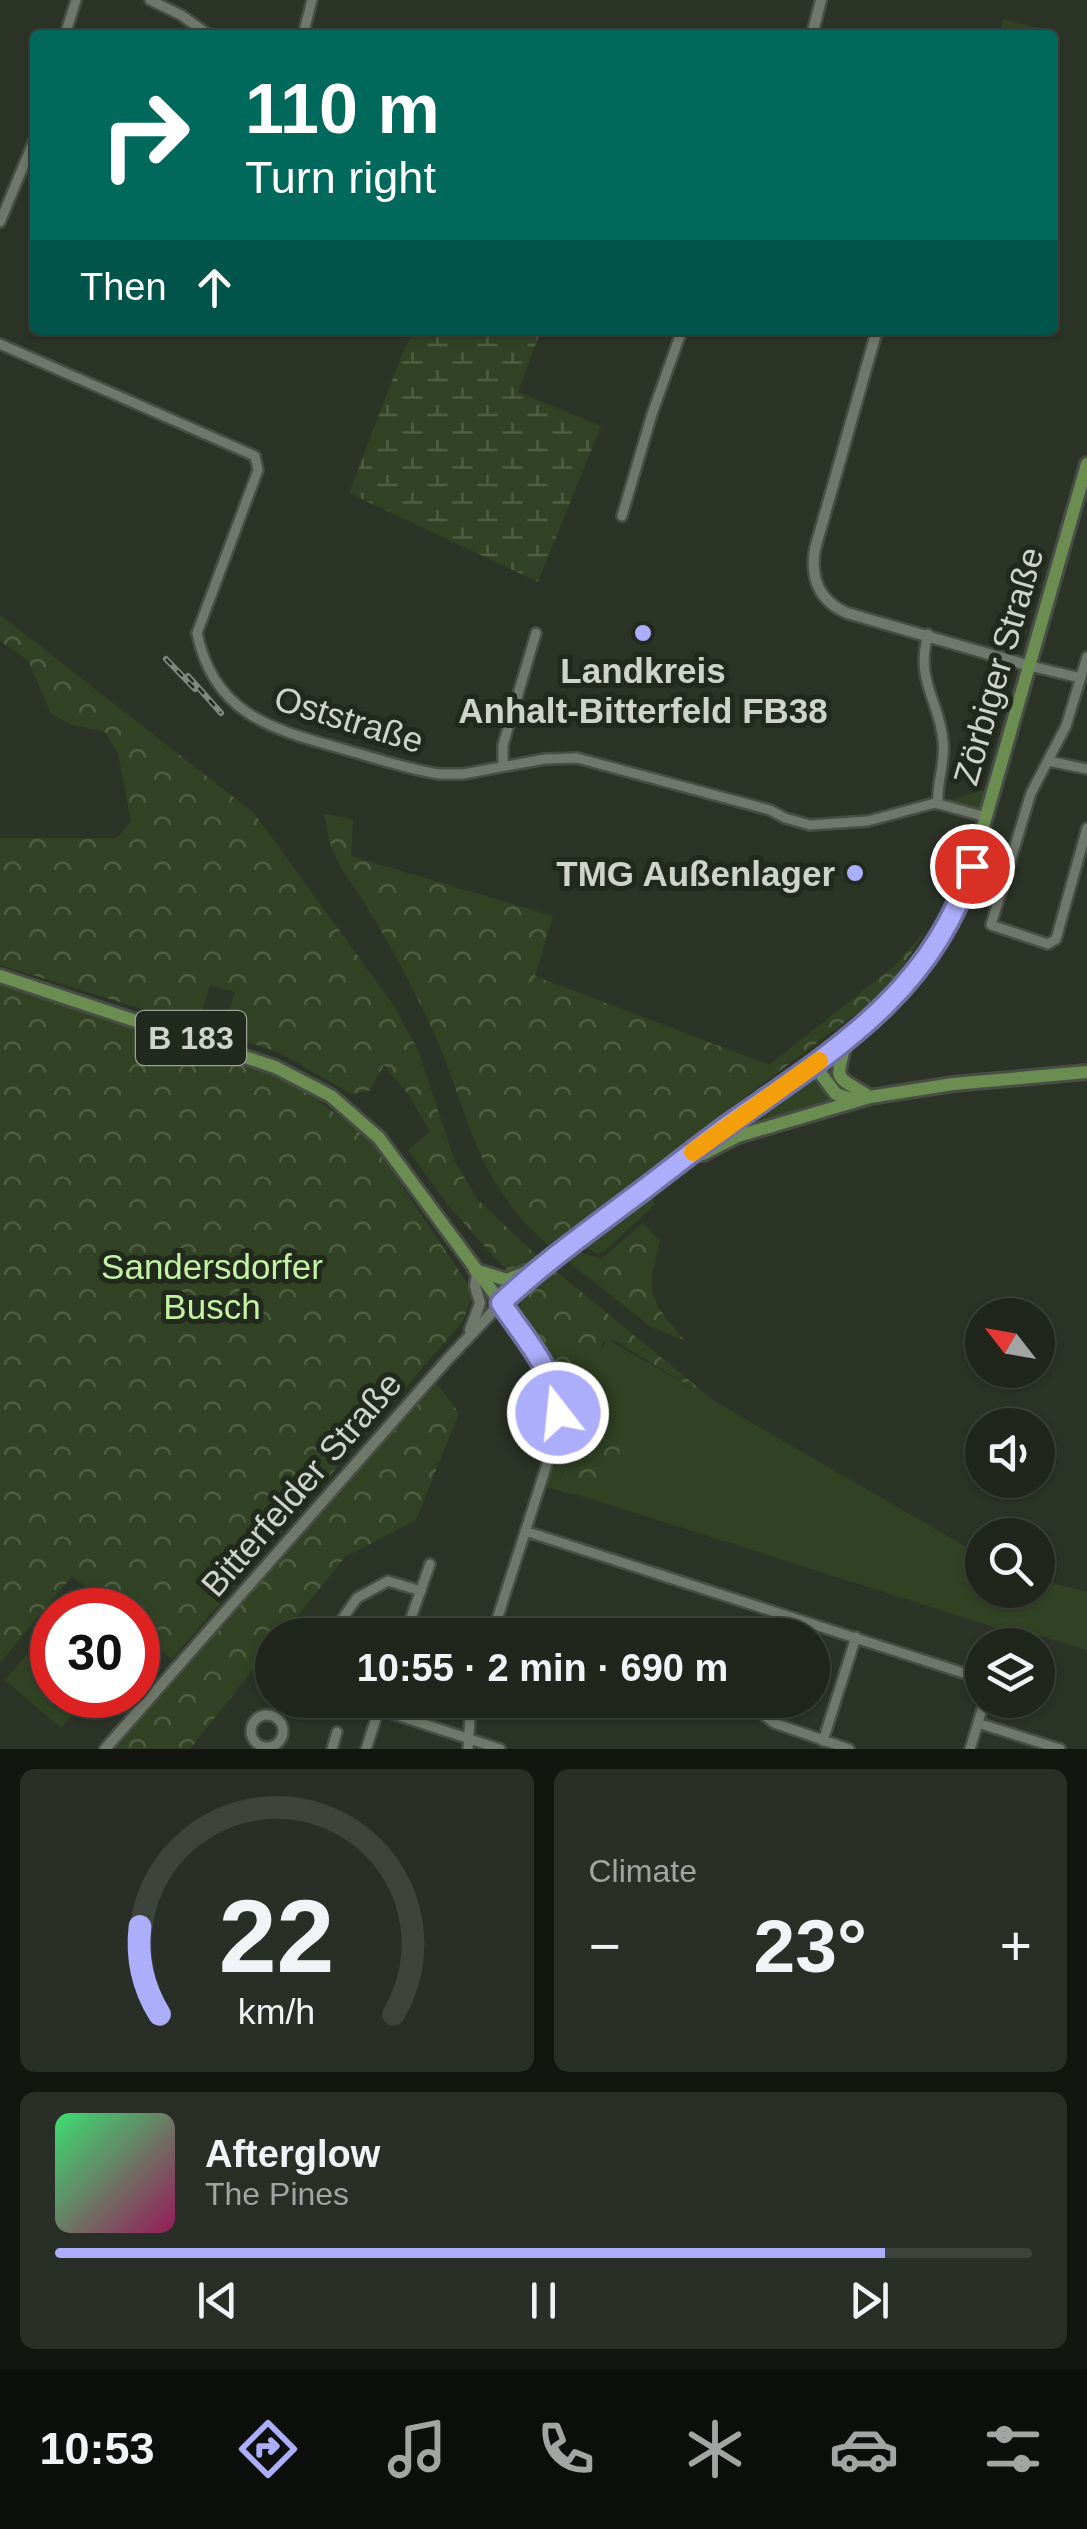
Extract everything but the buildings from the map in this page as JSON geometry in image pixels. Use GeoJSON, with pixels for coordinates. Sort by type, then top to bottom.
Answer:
{"type":"FeatureCollection","features":[{"type":"Feature","properties":{"kind":"main road","name":"Zörbiger Straße"},"geometry":{"type":"LineString","coordinates":[[670,1170],[846,1041],[894,997],[938,942],[964,891],[1087,464]]}},
{"type":"Feature","properties":{"kind":"main road","name":"B 183"},"geometry":{"type":"LineString","coordinates":[[0,976],[260,1062],[311,1083],[350,1110],[378,1138],[501,1303]]}},
{"type":"Feature","properties":{"kind":"main road"},"geometry":{"type":"LineString","coordinates":[[846,1041],[838,1066],[840,1076],[863,1099]]}},
{"type":"Feature","properties":{"kind":"main road"},"geometry":{"type":"LineString","coordinates":[[814,1065],[836,1094],[863,1099]]}},
{"type":"Feature","properties":{"kind":"main road"},"geometry":{"type":"LineString","coordinates":[[501,1303],[670,1170],[686,1166],[738,1136],[863,1099],[953,1084],[1087,1072]]}},
{"type":"Feature","properties":{"kind":"main road"},"geometry":{"type":"LineString","coordinates":[[476,1271],[506,1280],[540,1269]]}},
{"type":"Feature","properties":{"kind":"street"},"geometry":{"type":"LineString","coordinates":[[67,30],[76,0]]}},
{"type":"Feature","properties":{"kind":"street"},"geometry":{"type":"LineString","coordinates":[[150,0],[203,30]]}},
{"type":"Feature","properties":{"kind":"street"},"geometry":{"type":"LineString","coordinates":[[305,30],[312,0]]}},
{"type":"Feature","properties":{"kind":"street"},"geometry":{"type":"LineString","coordinates":[[813,30],[821,0]]}},
{"type":"Feature","properties":{"kind":"street"},"geometry":{"type":"LineString","coordinates":[[0,222],[30,150]]}},
{"type":"Feature","properties":{"kind":"street"},"geometry":{"type":"LineString","coordinates":[[622,516],[680,335]]}},
{"type":"Feature","properties":{"kind":"street"},"geometry":{"type":"LineString","coordinates":[[876,335],[815,549],[814,572],[822,596],[847,613],[1081,678]]}},
{"type":"Feature","properties":{"kind":"street","name":"Oststraße"},"geometry":{"type":"LineString","coordinates":[[0,344],[249,452],[257,459],[258,470],[197,633],[215,682],[238,707],[277,730],[429,772],[463,774],[561,758],[593,761],[810,824],[868,821],[938,804],[986,817]]}},
{"type":"Feature","properties":{"kind":"street"},"geometry":{"type":"LineString","coordinates":[[503,766],[503,745],[536,633]]}},
{"type":"Feature","properties":{"kind":"street"},"geometry":{"type":"LineString","coordinates":[[928,634],[924,678],[944,744],[938,804]]}},
{"type":"Feature","properties":{"kind":"street"},"geometry":{"type":"LineString","coordinates":[[1087,657],[1066,726],[1031,792],[1017,831],[991,925],[1048,944],[1056,939],[1087,828]]}},
{"type":"Feature","properties":{"kind":"street"},"geometry":{"type":"LineString","coordinates":[[1076,698],[1087,701]]}},
{"type":"Feature","properties":{"kind":"street"},"geometry":{"type":"LineString","coordinates":[[1048,761],[1087,769]]}},
{"type":"Feature","properties":{"kind":"street"},"geometry":{"type":"LineString","coordinates":[[468,1336],[480,1304],[476,1271]]}},
{"type":"Feature","properties":{"kind":"street"},"geometry":{"type":"LineString","coordinates":[[498,1618],[554,1436],[557,1402],[547,1371],[501,1303]]}},
{"type":"Feature","properties":{"kind":"street","name":"Bitterfelder Straße"},"geometry":{"type":"LineString","coordinates":[[106,1749],[501,1303]]}},
{"type":"Feature","properties":{"kind":"street"},"geometry":{"type":"LineString","coordinates":[[524,1531],[965,1674]]}},
{"type":"Feature","properties":{"kind":"street"},"geometry":{"type":"LineString","coordinates":[[411,1618],[430,1564]]}},
{"type":"Feature","properties":{"kind":"street"},"geometry":{"type":"LineString","coordinates":[[343,1618],[357,1598],[388,1581],[420,1591]]}},
{"type":"Feature","properties":{"kind":"street"},"geometry":{"type":"LineString","coordinates":[[823,1741],[856,1638]]}},
{"type":"Feature","properties":{"kind":"street"},"geometry":{"type":"LineString","coordinates":[[366,1749],[377,1718]]}},
{"type":"Feature","properties":{"kind":"street"},"geometry":{"type":"LineString","coordinates":[[410,1718],[469,1744],[500,1749]]}},
{"type":"Feature","properties":{"kind":"street"},"geometry":{"type":"LineString","coordinates":[[468,1718],[469,1744]]}},
{"type":"Feature","properties":{"kind":"street"},"geometry":{"type":"LineString","coordinates":[[765,1718],[848,1749]]}},
{"type":"Feature","properties":{"kind":"street"},"geometry":{"type":"LineString","coordinates":[[970,1749],[980,1718]]}},
{"type":"Feature","properties":{"kind":"street"},"geometry":{"type":"LineString","coordinates":[[978,1723],[1060,1749]]}},
{"type":"Feature","properties":{"kind":"street"},"geometry":{"type":"LineString","coordinates":[[332,1749],[337,1732]]}},
{"type":"Feature","properties":{"kind":"green space"},"geometry":{"type":"Polygon","coordinates":[[[1003,19],[1046,30],[1000,30],[1003,19]]]}},
{"type":"Feature","properties":{"kind":"green space"},"geometry":{"type":"Polygon","coordinates":[[[413,335],[539,335],[518,392],[601,426],[538,582],[349,493],[413,335]]]}},
{"type":"Feature","properties":{"kind":"green space"},"geometry":{"type":"Polygon","coordinates":[[[0,615],[254,813],[392,1003],[418,1050],[455,1162],[478,1200],[536,1255],[530,1262],[506,1270],[447,1204],[408,1150],[430,1132],[408,1094],[384,1065],[369,1091],[351,1094],[280,1053],[222,1033],[235,992],[210,985],[197,1026],[0,965],[0,838],[116,838],[131,822],[118,753],[105,732],[72,725],[51,714],[28,660],[0,641],[0,615]]]}},
{"type":"Feature","properties":{"kind":"green space"},"geometry":{"type":"Polygon","coordinates":[[[985,790],[981,808],[945,801],[985,790]]]}},
{"type":"Feature","properties":{"kind":"green space"},"geometry":{"type":"Polygon","coordinates":[[[324,814],[353,819],[351,856],[553,916],[535,976],[769,1065],[892,968],[928,928],[898,973],[869,1004],[548,1245],[501,1192],[486,1165],[427,1018],[385,937],[337,859],[324,814]]]}},
{"type":"Feature","properties":{"kind":"green space","name":"Sandersdorfer Busch"},"geometry":{"type":"Polygon","coordinates":[[[0,985],[286,1076],[372,1141],[473,1292],[463,1321],[172,1659],[160,1649],[160,1588],[87,1588],[72,1576],[62,1588],[30,1588],[30,1627],[0,1663],[0,985]]]}},
{"type":"Feature","properties":{"kind":"green space"},"geometry":{"type":"Polygon","coordinates":[[[811,1078],[836,1105],[721,1136],[811,1078]]]}},
{"type":"Feature","properties":{"kind":"green space"},"geometry":{"type":"Polygon","coordinates":[[[651,1196],[655,1204],[605,1251],[598,1254],[585,1248],[651,1196]]]}},
{"type":"Feature","properties":{"kind":"green space"},"geometry":{"type":"Polygon","coordinates":[[[643,1223],[660,1241],[652,1274],[653,1295],[684,1340],[651,1327],[569,1262],[578,1251],[601,1259],[643,1223]]]}},
{"type":"Feature","properties":{"kind":"green space"},"geometry":{"type":"Polygon","coordinates":[[[557,1272],[718,1404],[614,1340],[604,1341],[578,1408],[577,1421],[615,1441],[620,1451],[610,1488],[595,1487],[592,1499],[546,1487],[549,1475],[561,1478],[568,1461],[559,1452],[565,1425],[566,1384],[558,1381],[554,1363],[516,1316],[531,1289],[557,1272]]]}},
{"type":"Feature","properties":{"kind":"green space"},"geometry":{"type":"Polygon","coordinates":[[[520,1324],[554,1363],[558,1381],[566,1384],[565,1425],[559,1451],[568,1461],[560,1478],[549,1475],[560,1428],[559,1395],[554,1379],[520,1324]]]}},
{"type":"Feature","properties":{"kind":"green space"},"geometry":{"type":"Polygon","coordinates":[[[607,1339],[965,1546],[965,1608],[1055,1608],[1055,1584],[1087,1592],[1087,1650],[1055,1640],[1055,1628],[996,1628],[592,1499],[595,1487],[610,1487],[620,1451],[615,1441],[577,1421],[592,1367],[607,1339]]]}},
{"type":"Feature","properties":{"kind":"green space"},"geometry":{"type":"Polygon","coordinates":[[[437,1384],[459,1413],[416,1520],[345,1557],[296,1618],[255,1618],[255,1667],[190,1749],[115,1749],[142,1718],[160,1718],[160,1697],[330,1499],[437,1384]]]}},
{"type":"Feature","properties":{"kind":"green space"},"geometry":{"type":"Polygon","coordinates":[[[30,1651],[30,1701],[5,1680],[30,1651]]]}},
{"type":"Feature","properties":{"kind":"green space"},"geometry":{"type":"Polygon","coordinates":[[[49,1718],[70,1718],[61,1728],[49,1718]]]}},
{"type":"Feature","properties":{"kind":"railway"},"geometry":{"type":"LineString","coordinates":[[166,659],[195,689]]}},
{"type":"Feature","properties":{"kind":"railway"},"geometry":{"type":"LineString","coordinates":[[188,676],[221,713]]}},
{"type":"Feature","properties":{"kind":"slow traffic"},"geometry":{"type":"LineString","coordinates":[[693,1152],[819,1061]]}},
{"type":"Feature","properties":{"kind":"place","name":"Landkreis Anhalt-Bitterfeld FB38"},"geometry":{"type":"Point","coordinates":[643,633]}},
{"type":"Feature","properties":{"kind":"place","name":"TMG Außenlager"},"geometry":{"type":"Point","coordinates":[855,873]}},
{"type":"Feature","properties":{"kind":"route"},"geometry":{"type":"LineString","coordinates":[[558,1413],[547,1371],[501,1303],[572,1243],[880,1012],[909,982],[938,942],[972,866]]}}]}
